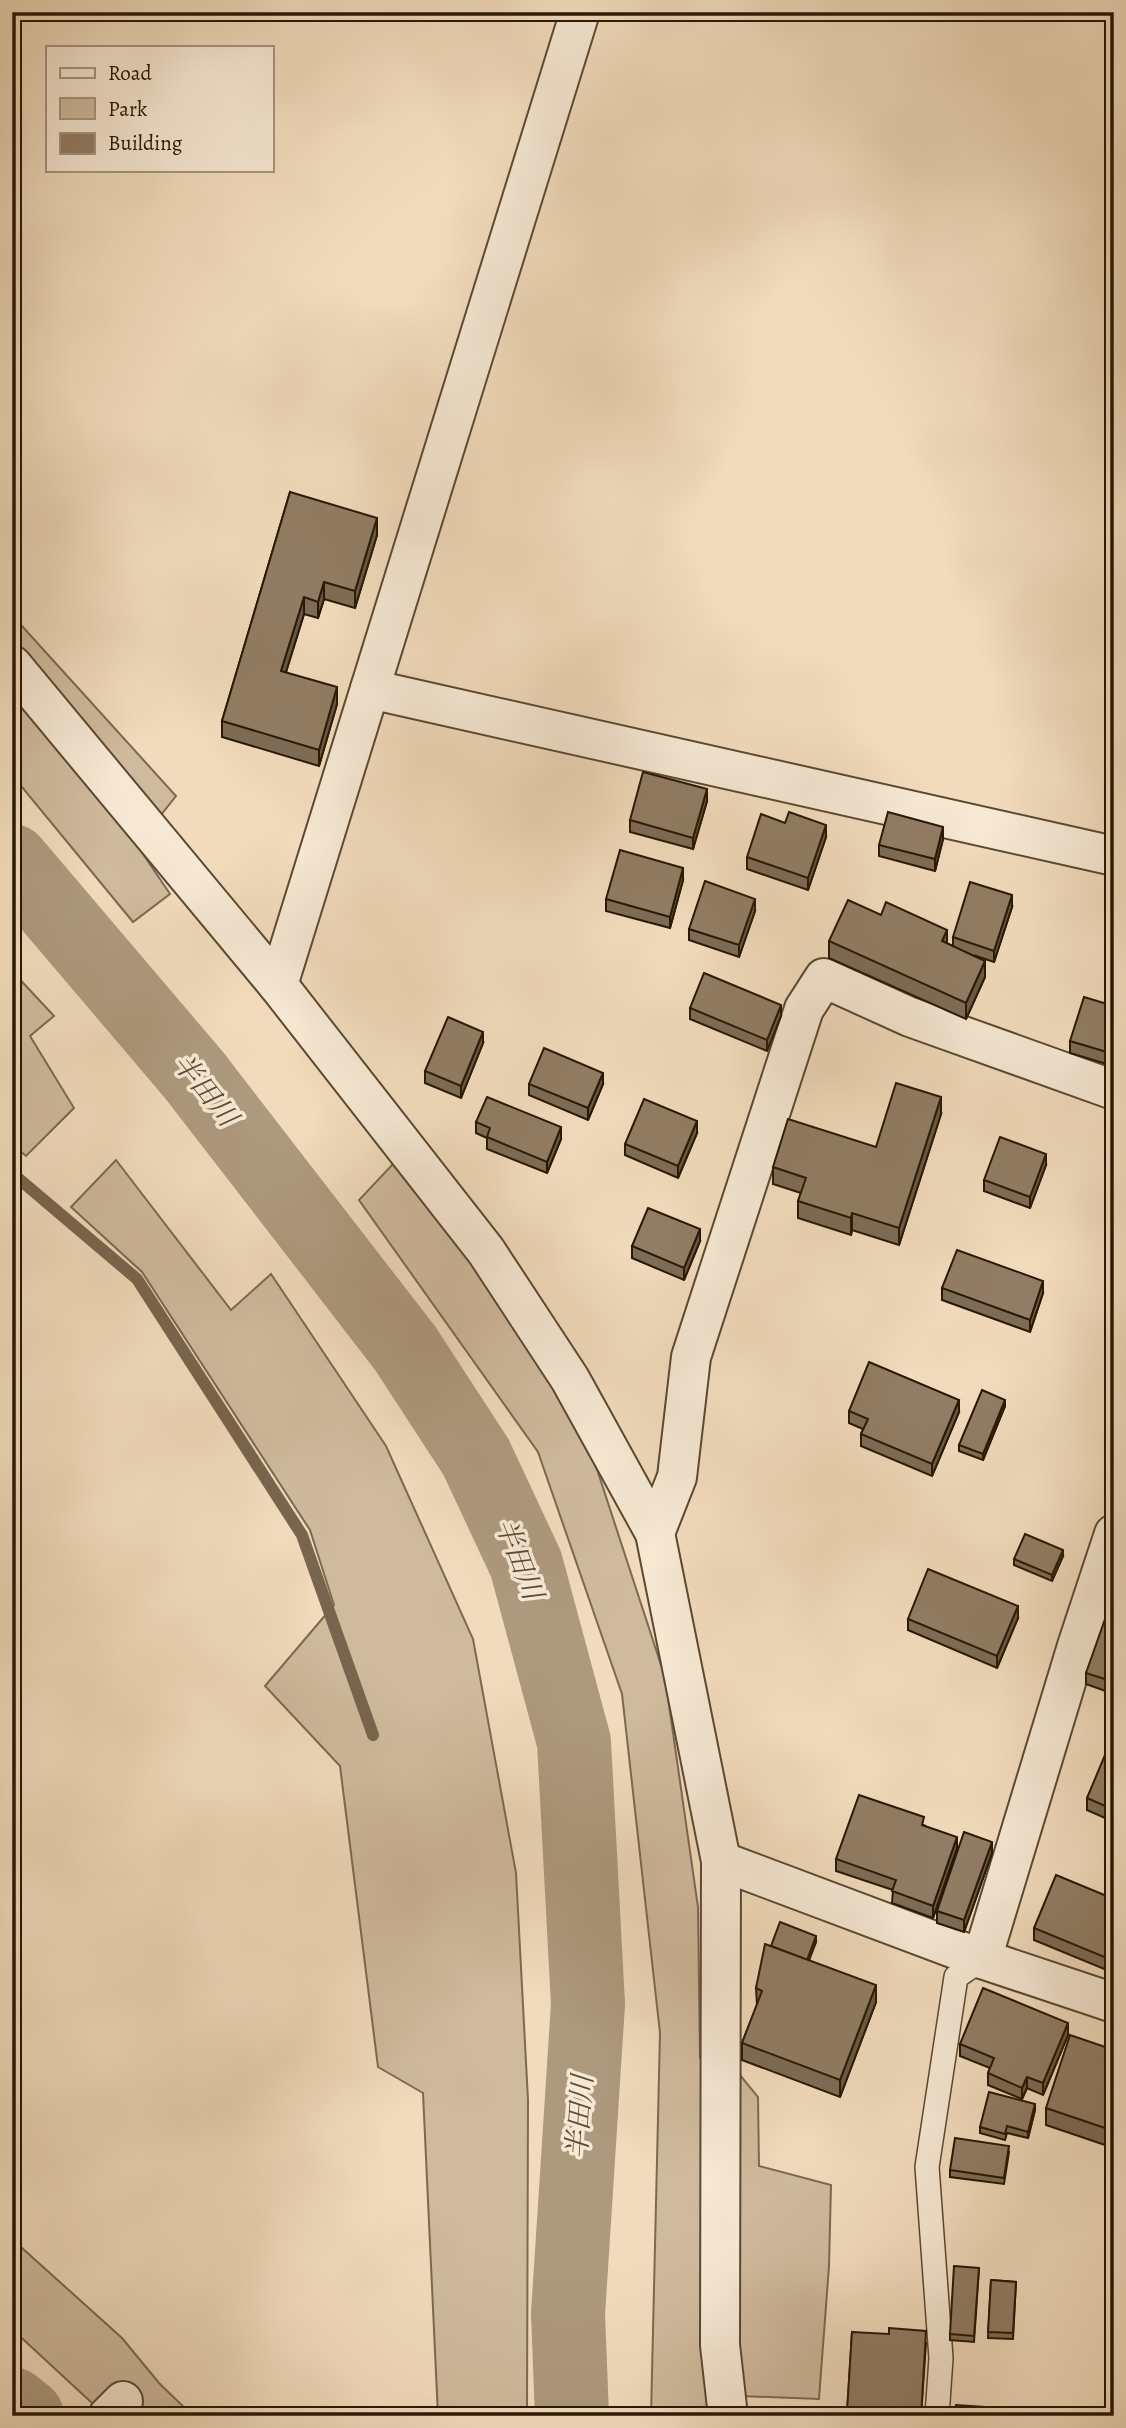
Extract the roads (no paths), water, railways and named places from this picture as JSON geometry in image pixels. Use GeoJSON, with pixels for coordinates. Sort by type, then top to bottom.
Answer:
{"type":"FeatureCollection","features":[{"type":"Feature","properties":{"kind":"street"},"geometry":{"type":"LineString","coordinates":[[278,985],[580,12]]}},
{"type":"Feature","properties":{"kind":"street"},"geometry":{"type":"LineString","coordinates":[[12,665],[278,985],[486,1251],[570,1379],[655,1533],[721,1861],[720,2345],[728,2416]]}},
{"type":"Feature","properties":{"kind":"street"},"geometry":{"type":"LineString","coordinates":[[370,689],[1114,856]]}},
{"type":"Feature","properties":{"kind":"street"},"geometry":{"type":"LineString","coordinates":[[655,1533],[677,1477],[691,1357],[804,1009],[824,978],[910,1017],[1114,1090]]}},
{"type":"Feature","properties":{"kind":"street"},"geometry":{"type":"LineString","coordinates":[[982,1959],[1077,1646],[1114,1534]]}},
{"type":"Feature","properties":{"kind":"street"},"geometry":{"type":"LineString","coordinates":[[721,1861],[982,1959],[1114,2003]]}},
{"type":"Feature","properties":{"kind":"lane"},"geometry":{"type":"LineString","coordinates":[[937,2416],[941,2358],[927,2167],[956,1977],[982,1959]]}},
{"type":"Feature","properties":{"kind":"waterway","name":"半田川"},"geometry":{"type":"LineString","coordinates":[[12,861],[194,1075],[405,1348],[476,1457],[526,1564],[574,1742],[588,2004],[568,2314],[572,2416]]}},
{"type":"Feature","properties":{"kind":"waterway"},"geometry":{"type":"LineString","coordinates":[[12,1173],[137,1279],[302,1535],[373,1735]]}},
{"type":"Feature","properties":{"kind":"waterway"},"geometry":{"type":"LineString","coordinates":[[12,2404],[27,2416]]}}]}
